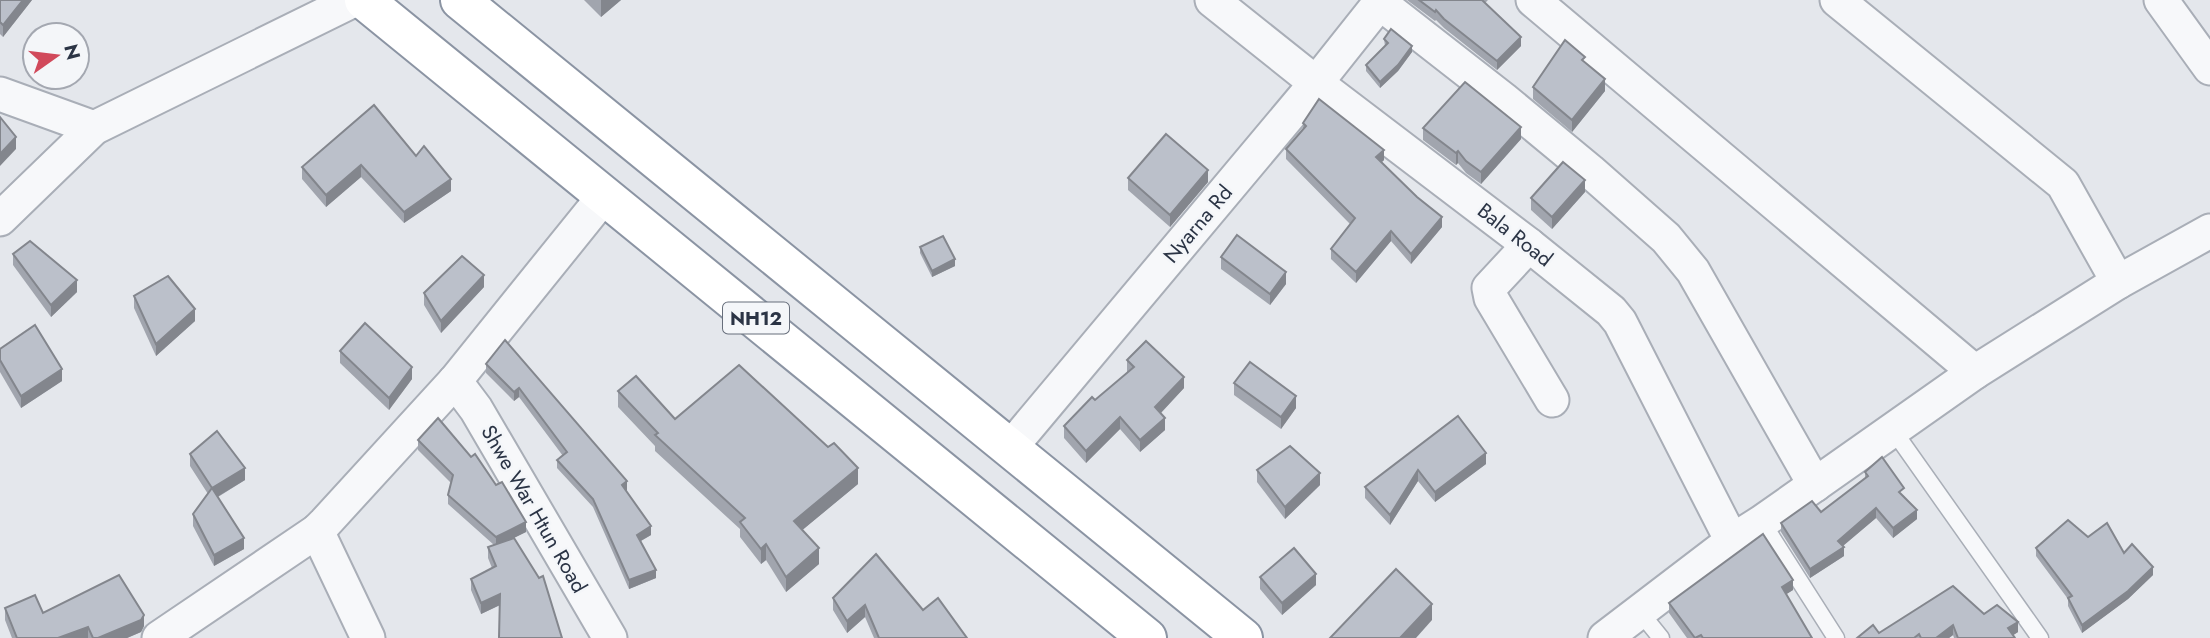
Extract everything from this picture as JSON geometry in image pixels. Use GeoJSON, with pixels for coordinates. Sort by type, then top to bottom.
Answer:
{"type":"FeatureCollection","features":[{"type":"Feature","properties":{"kind":"highway","name":"NH12"},"geometry":{"type":"LineString","coordinates":[[364,0],[1147,638]]}},
{"type":"Feature","properties":{"kind":"highway","name":"NH12"},"geometry":{"type":"LineString","coordinates":[[460,0],[1242,638]]}},
{"type":"Feature","properties":{"kind":"highway"},"geometry":{"type":"LineString","coordinates":[[565,163],[603,118]]}},
{"type":"Feature","properties":{"kind":"highway"},"geometry":{"type":"LineString","coordinates":[[833,381],[870,335]]}},
{"type":"Feature","properties":{"kind":"highway"},"geometry":{"type":"LineString","coordinates":[[1107,605],[1149,561]]}},
{"type":"Feature","properties":{"kind":"street"},"geometry":{"type":"LineString","coordinates":[[0,219],[94,128],[354,0]]}},
{"type":"Feature","properties":{"kind":"street","name":"Bala Road"},"geometry":{"type":"LineString","coordinates":[[1212,0],[1611,311],[1620,322],[1732,541]]}},
{"type":"Feature","properties":{"kind":"street"},"geometry":{"type":"LineString","coordinates":[[1533,0],[1975,372]]}},
{"type":"Feature","properties":{"kind":"street"},"geometry":{"type":"LineString","coordinates":[[1837,0],[2063,184],[2118,282]]}},
{"type":"Feature","properties":{"kind":"street"},"geometry":{"type":"LineString","coordinates":[[2161,0],[2210,68]]}},
{"type":"Feature","properties":{"kind":"street"},"geometry":{"type":"LineString","coordinates":[[1381,1],[1590,171],[1667,238],[1693,271],[1815,485]]}},
{"type":"Feature","properties":{"kind":"street","name":"Nyarna Rd"},"geometry":{"type":"LineString","coordinates":[[1011,447],[1316,83],[1381,1]]}},
{"type":"Feature","properties":{"kind":"street"},"geometry":{"type":"LineString","coordinates":[[0,94],[94,128]]}},
{"type":"Feature","properties":{"kind":"street"},"geometry":{"type":"LineString","coordinates":[[159,638],[317,531],[455,381],[605,195]]}},
{"type":"Feature","properties":{"kind":"street"},"geometry":{"type":"LineString","coordinates":[[1605,638],[1732,541],[1975,372],[2118,282],[2210,231]]}},
{"type":"Feature","properties":{"kind":"street"},"geometry":{"type":"LineString","coordinates":[[1529,245],[1489,288],[1491,298],[1552,400]]}},
{"type":"Feature","properties":{"kind":"street","name":"Shwe War Htun Road"},"geometry":{"type":"LineString","coordinates":[[455,381],[476,409],[610,638]]}},
{"type":"Feature","properties":{"kind":"street"},"geometry":{"type":"LineString","coordinates":[[317,531],[368,638]]}},
{"type":"Feature","properties":{"kind":"lane"},"geometry":{"type":"LineString","coordinates":[[1893,430],[2040,638]]}},
{"type":"Feature","properties":{"kind":"lane"},"geometry":{"type":"LineString","coordinates":[[1762,522],[1836,638]]}},
{"type":"Feature","properties":{"kind":"lane"},"geometry":{"type":"LineString","coordinates":[[1640,612],[1661,638]]}},
{"type":"Feature","properties":{"kind":"building"},"geometry":{"type":"Polygon","coordinates":[[[0,0],[23,0],[3,25],[0,22],[0,0]]]}},
{"type":"Feature","properties":{"kind":"building"},"geometry":{"type":"Polygon","coordinates":[[[1419,0],[1482,0],[1521,37],[1497,61],[1436,10],[1435,12],[1419,0]]]}},
{"type":"Feature","properties":{"kind":"building"},"geometry":{"type":"Polygon","coordinates":[[[1391,29],[1412,46],[1398,65],[1380,82],[1366,65],[1388,43],[1384,39],[1391,29]]]}},
{"type":"Feature","properties":{"kind":"building"},"geometry":{"type":"Polygon","coordinates":[[[1565,40],[1585,57],[1582,60],[1605,79],[1572,120],[1533,87],[1565,40]]]}},
{"type":"Feature","properties":{"kind":"building"},"geometry":{"type":"Polygon","coordinates":[[[1465,82],[1521,127],[1481,172],[1458,151],[1456,153],[1423,128],[1465,82]]]}},
{"type":"Feature","properties":{"kind":"building"},"geometry":{"type":"Polygon","coordinates":[[[1319,99],[1384,150],[1376,157],[1442,217],[1411,254],[1391,231],[1356,272],[1331,249],[1355,218],[1286,149],[1306,126],[1303,123],[1319,99]]]}},
{"type":"Feature","properties":{"kind":"building"},"geometry":{"type":"Polygon","coordinates":[[[374,105],[416,156],[424,146],[451,179],[404,212],[361,165],[326,195],[302,167],[374,105]]]}},
{"type":"Feature","properties":{"kind":"building"},"geometry":{"type":"Polygon","coordinates":[[[0,117],[16,137],[0,154],[0,117]]]}},
{"type":"Feature","properties":{"kind":"building"},"geometry":{"type":"Polygon","coordinates":[[[1166,134],[1208,170],[1170,215],[1128,178],[1166,134]]]}},
{"type":"Feature","properties":{"kind":"building"},"geometry":{"type":"Polygon","coordinates":[[[1563,162],[1585,180],[1552,217],[1531,198],[1563,162]]]}},
{"type":"Feature","properties":{"kind":"building"},"geometry":{"type":"Polygon","coordinates":[[[1237,235],[1286,272],[1270,294],[1221,257],[1237,235]]]}},
{"type":"Feature","properties":{"kind":"building"},"geometry":{"type":"Polygon","coordinates":[[[943,236],[955,259],[932,271],[920,247],[943,236]]]}},
{"type":"Feature","properties":{"kind":"building"},"geometry":{"type":"Polygon","coordinates":[[[30,241],[77,280],[51,305],[13,254],[30,241]]]}},
{"type":"Feature","properties":{"kind":"building"},"geometry":{"type":"Polygon","coordinates":[[[462,256],[484,275],[441,321],[424,293],[462,256]]]}},
{"type":"Feature","properties":{"kind":"building"},"geometry":{"type":"Polygon","coordinates":[[[168,276],[195,309],[156,344],[134,296],[168,276]]]}},
{"type":"Feature","properties":{"kind":"building"},"geometry":{"type":"Polygon","coordinates":[[[365,323],[412,367],[389,398],[340,351],[365,323]]]}},
{"type":"Feature","properties":{"kind":"building"},"geometry":{"type":"Polygon","coordinates":[[[35,325],[62,369],[21,396],[0,360],[0,349],[35,325]]]}},
{"type":"Feature","properties":{"kind":"building"},"geometry":{"type":"Polygon","coordinates":[[[505,340],[627,481],[622,485],[651,526],[637,535],[656,570],[629,580],[593,499],[557,460],[567,452],[519,388],[514,392],[486,364],[505,340]]]}},
{"type":"Feature","properties":{"kind":"building"},"geometry":{"type":"Polygon","coordinates":[[[1146,341],[1184,377],[1155,407],[1165,418],[1140,440],[1120,417],[1086,451],[1064,426],[1092,397],[1095,400],[1134,367],[1127,360],[1146,341]]]}},
{"type":"Feature","properties":{"kind":"building"},"geometry":{"type":"Polygon","coordinates":[[[1250,362],[1296,396],[1281,417],[1234,383],[1250,362]]]}},
{"type":"Feature","properties":{"kind":"building"},"geometry":{"type":"Polygon","coordinates":[[[739,365],[828,447],[834,443],[858,468],[794,521],[819,548],[786,577],[766,544],[761,549],[740,522],[745,518],[655,435],[658,433],[618,391],[636,376],[675,419],[739,365]]]}},
{"type":"Feature","properties":{"kind":"building"},"geometry":{"type":"Polygon","coordinates":[[[1458,416],[1486,453],[1435,492],[1418,470],[1390,515],[1365,487],[1458,416]]]}},
{"type":"Feature","properties":{"kind":"building"},"geometry":{"type":"Polygon","coordinates":[[[438,418],[471,457],[475,454],[496,485],[502,482],[526,522],[496,537],[448,495],[453,475],[418,440],[438,418]]]}},
{"type":"Feature","properties":{"kind":"building"},"geometry":{"type":"Polygon","coordinates":[[[217,431],[245,468],[212,488],[190,454],[217,431]]]}},
{"type":"Feature","properties":{"kind":"building"},"geometry":{"type":"Polygon","coordinates":[[[1290,446],[1320,473],[1285,507],[1257,470],[1290,446]]]}},
{"type":"Feature","properties":{"kind":"building"},"geometry":{"type":"Polygon","coordinates":[[[1882,457],[1904,488],[1899,492],[1917,510],[1893,528],[1876,508],[1838,541],[1844,547],[1810,569],[1781,523],[1812,501],[1821,512],[1868,476],[1865,472],[1882,457]]]}},
{"type":"Feature","properties":{"kind":"building"},"geometry":{"type":"Polygon","coordinates":[[[212,488],[244,538],[214,555],[193,514],[212,488]]]}},
{"type":"Feature","properties":{"kind":"building"},"geometry":{"type":"Polygon","coordinates":[[[2068,520],[2088,537],[2107,523],[2124,553],[2132,544],[2153,567],[2128,591],[2082,625],[2068,598],[2072,596],[2036,548],[2068,520]]]}},
{"type":"Feature","properties":{"kind":"building"},"geometry":{"type":"Polygon","coordinates":[[[1763,534],[1793,580],[1782,587],[1812,638],[1703,638],[1701,635],[1695,638],[1669,603],[1763,534]]]}},
{"type":"Feature","properties":{"kind":"building"},"geometry":{"type":"Polygon","coordinates":[[[514,538],[539,578],[543,576],[562,638],[499,638],[500,594],[481,603],[471,579],[496,566],[488,547],[514,538]]]}},
{"type":"Feature","properties":{"kind":"building"},"geometry":{"type":"Polygon","coordinates":[[[1294,548],[1316,574],[1282,603],[1260,577],[1294,548]]]}},
{"type":"Feature","properties":{"kind":"building"},"geometry":{"type":"Polygon","coordinates":[[[876,554],[923,610],[938,598],[967,638],[879,638],[865,605],[847,621],[833,598],[876,554]]]}},
{"type":"Feature","properties":{"kind":"building"},"geometry":{"type":"Polygon","coordinates":[[[1396,569],[1432,604],[1400,638],[1330,638],[1396,569]]]}},
{"type":"Feature","properties":{"kind":"building"},"geometry":{"type":"Polygon","coordinates":[[[119,575],[144,615],[141,620],[98,638],[93,638],[88,627],[58,638],[17,638],[5,608],[35,595],[43,613],[119,575]]]}},
{"type":"Feature","properties":{"kind":"building"},"geometry":{"type":"Polygon","coordinates":[[[1953,586],[1984,614],[1997,605],[2018,622],[2008,628],[2015,638],[1958,638],[1953,625],[1936,638],[1921,638],[1919,634],[1914,638],[1857,638],[1873,625],[1879,633],[1953,586]]]}}]}
